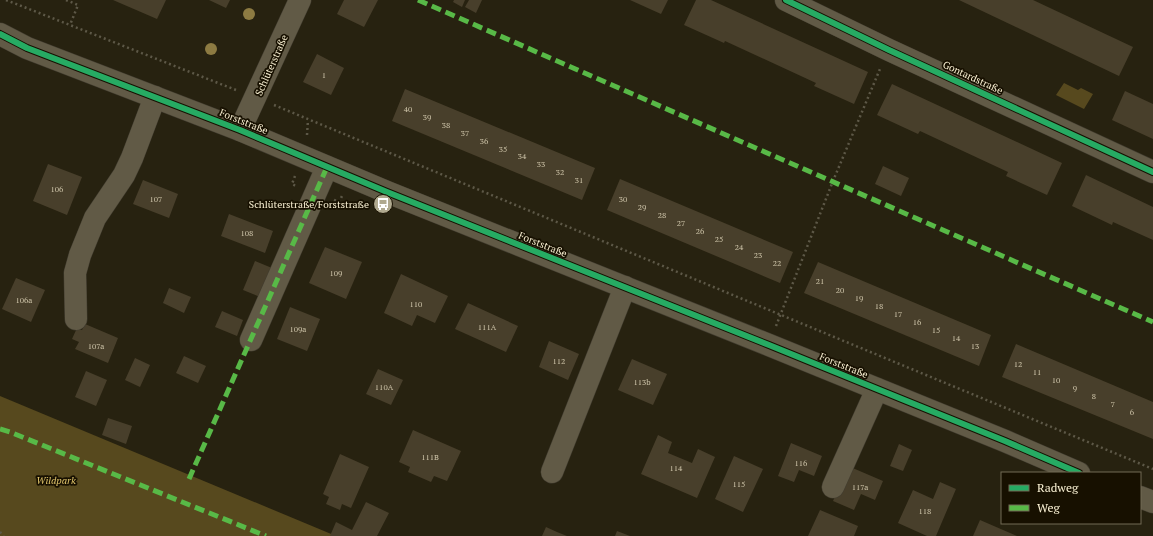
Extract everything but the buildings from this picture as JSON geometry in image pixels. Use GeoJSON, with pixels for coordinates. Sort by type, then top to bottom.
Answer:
{"type":"FeatureCollection","features":[{"type":"Feature","properties":{"kind":"street","name":"Schlüterstraße"},"geometry":{"type":"LineString","coordinates":[[240,130],[300,0]]}},
{"type":"Feature","properties":{"kind":"street","name":"Gontardstraße"},"geometry":{"type":"LineString","coordinates":[[786,0],[888,50],[1153,172]]}},
{"type":"Feature","properties":{"kind":"street","name":"Forststraße"},"geometry":{"type":"LineString","coordinates":[[0,34],[27,48],[240,130],[327,167],[769,345],[1077,472]]}},
{"type":"Feature","properties":{"kind":"street"},"geometry":{"type":"LineString","coordinates":[[76,320],[75,273],[80,255],[95,218],[124,175],[155,97]]}},
{"type":"Feature","properties":{"kind":"street"},"geometry":{"type":"LineString","coordinates":[[251,340],[327,167]]}},
{"type":"Feature","properties":{"kind":"street"},"geometry":{"type":"LineString","coordinates":[[552,472],[625,287]]}},
{"type":"Feature","properties":{"kind":"street"},"geometry":{"type":"LineString","coordinates":[[833,487],[877,389]]}},
{"type":"Feature","properties":{"kind":"street"},"geometry":{"type":"LineString","coordinates":[[1141,497],[1153,502]]}},
{"type":"Feature","properties":{"kind":"path"},"geometry":{"type":"LineString","coordinates":[[6,0],[256,98],[1153,469]]}},
{"type":"Feature","properties":{"kind":"path"},"geometry":{"type":"LineString","coordinates":[[66,0],[78,5],[70,25]]}},
{"type":"Feature","properties":{"kind":"path"},"geometry":{"type":"LineString","coordinates":[[769,345],[833,181],[888,50]]}},
{"type":"Feature","properties":{"kind":"path"},"geometry":{"type":"LineString","coordinates":[[0,532],[4,536]]}},
{"type":"Feature","properties":{"kind":"green space"},"geometry":{"type":"Polygon","coordinates":[[[1064,83],[1078,90],[1081,88],[1093,94],[1084,109],[1056,95],[1064,83]]]}},
{"type":"Feature","properties":{"kind":"green space","name":"Wildpark"},"geometry":{"type":"Polygon","coordinates":[[[0,396],[336,536],[0,536],[0,396]]]}},
{"type":"Feature","properties":{"kind":"marked path"},"geometry":{"type":"LineString","coordinates":[[418,0],[1153,322]]}},
{"type":"Feature","properties":{"kind":"marked path"},"geometry":{"type":"LineString","coordinates":[[189,479],[327,167]]}},
{"type":"Feature","properties":{"kind":"marked path"},"geometry":{"type":"LineString","coordinates":[[0,429],[266,536]]}},
{"type":"Feature","properties":{"kind":"cycle path"},"geometry":{"type":"LineString","coordinates":[[786,0],[889,50],[1153,172]]}},
{"type":"Feature","properties":{"kind":"cycle path"},"geometry":{"type":"LineString","coordinates":[[0,34],[27,48],[240,130],[387,192],[769,345],[1005,441],[1077,472]]}},
{"type":"Feature","properties":{"kind":"place","name":"Schlüterstraße/Forststraße"},"geometry":{"type":"Point","coordinates":[383,204]}}]}
